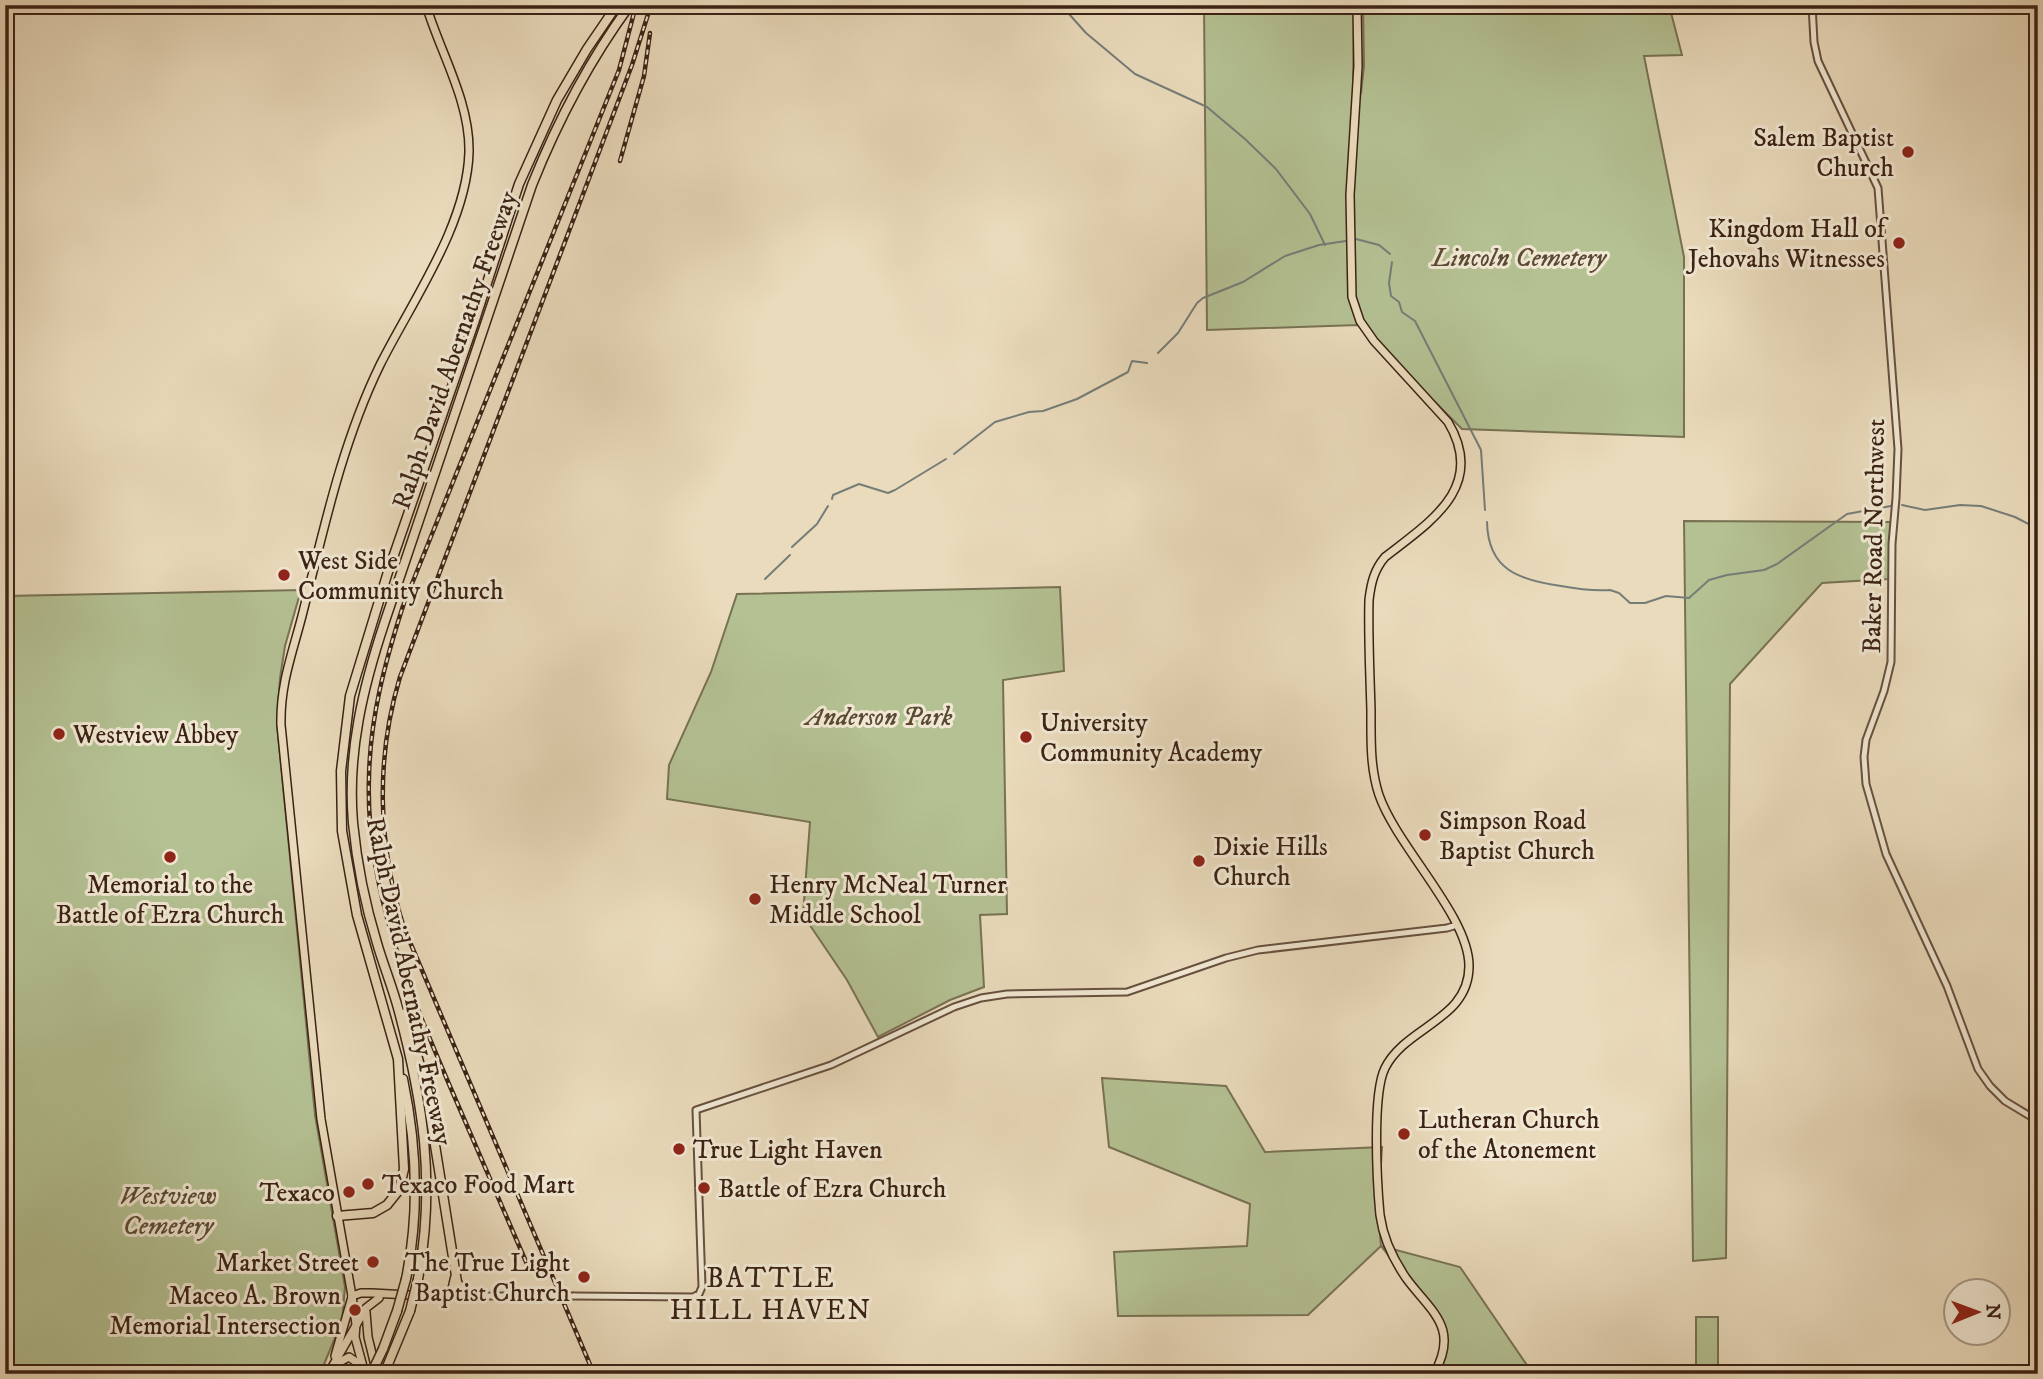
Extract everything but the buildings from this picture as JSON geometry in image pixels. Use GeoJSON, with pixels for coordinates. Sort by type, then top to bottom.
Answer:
{"type":"FeatureCollection","features":[{"type":"Feature","properties":{"kind":"highway","name":"Ralph David Abernathy Freeway"},"geometry":{"type":"LineString","coordinates":[[374,1374],[406,1279],[414,1229],[416,1171],[410,1112],[398,1059],[351,889],[342,831],[341,771],[345,723],[358,665],[519,184],[530,156],[570,79],[617,5]]}},
{"type":"Feature","properties":{"kind":"highway","name":"Ralph David Abernathy Freeway"},"geometry":{"type":"LineString","coordinates":[[384,1374],[410,1311],[418,1279],[426,1227],[427,1157],[417,1086],[398,1006],[377,942],[355,843],[352,777],[356,730],[367,678],[385,621],[533,185],[584,73],[628,8]]}},
{"type":"Feature","properties":{"kind":"highway"},"geometry":{"type":"LineString","coordinates":[[398,1006],[408,1024],[421,1065],[456,1278],[465,1296]]}},
{"type":"Feature","properties":{"kind":"highway"},"geometry":{"type":"LineString","coordinates":[[337,1216],[373,1213],[391,1202],[401,1185],[404,1163],[398,1059]]}},
{"type":"Feature","properties":{"kind":"highway"},"geometry":{"type":"LineString","coordinates":[[445,1297],[452,1291],[456,1278]]}},
{"type":"Feature","properties":{"kind":"main road"},"geometry":{"type":"LineString","coordinates":[[364,1370],[355,1337],[352,1296],[319,1097],[281,725],[282,694],[285,673],[352,431],[379,366],[447,236],[465,183],[469,148],[467,129],[455,85],[426,5]]}},
{"type":"Feature","properties":{"kind":"main road"},"geometry":{"type":"LineString","coordinates":[[1357,5],[1358,66],[1350,195],[1352,297],[1360,321],[1374,341],[1448,422],[1456,436],[1461,463],[1455,489],[1441,512],[1385,557],[1374,572],[1368,627],[1372,765],[1380,796],[1387,812],[1457,925],[1468,955],[1468,976],[1463,994],[1447,1014],[1407,1041],[1392,1056],[1384,1070],[1378,1096],[1381,1218],[1386,1240],[1395,1260],[1442,1324],[1444,1346],[1433,1374]]}},
{"type":"Feature","properties":{"kind":"main road"},"geometry":{"type":"LineString","coordinates":[[352,1296],[361,1293],[445,1297]]}},
{"type":"Feature","properties":{"kind":"main road"},"geometry":{"type":"LineString","coordinates":[[352,1296],[379,1298],[391,1295]]}},
{"type":"Feature","properties":{"kind":"main road"},"geometry":{"type":"LineString","coordinates":[[330,1370],[352,1296]]}},
{"type":"Feature","properties":{"kind":"main road"},"geometry":{"type":"LineString","coordinates":[[330,1370],[366,1308],[379,1298]]}},
{"type":"Feature","properties":{"kind":"main road"},"geometry":{"type":"LineString","coordinates":[[366,1308],[366,1327],[374,1374]]}},
{"type":"Feature","properties":{"kind":"main road"},"geometry":{"type":"LineString","coordinates":[[356,1324],[363,1330],[374,1374]]}},
{"type":"Feature","properties":{"kind":"main road"},"geometry":{"type":"LineString","coordinates":[[330,1370],[349,1357],[364,1370]]}},
{"type":"Feature","properties":{"kind":"street","name":"Baker Road Northwest"},"geometry":{"type":"LineString","coordinates":[[1812,5],[1818,61],[1878,188],[1898,449],[1892,544],[1891,662],[1884,691],[1866,740],[1864,771],[1872,811],[1883,846],[1947,986],[1972,1056],[1990,1086],[2005,1101],[2038,1121]]}},
{"type":"Feature","properties":{"kind":"street"},"geometry":{"type":"LineString","coordinates":[[445,1297],[694,1297],[702,1287],[696,1110],[831,1065],[954,1007],[981,998],[1007,994],[1127,992],[1226,958],[1258,950],[1457,925]]}},
{"type":"Feature","properties":{"kind":"green space","name":"Lincoln Cemetery"},"geometry":{"type":"Polygon","coordinates":[[[1204,5],[1354,5],[1353,90],[1361,93],[1364,66],[1363,5],[1669,5],[1682,55],[1644,56],[1684,257],[1684,437],[1462,429],[1358,325],[1207,330],[1204,5]]]}},
{"type":"Feature","properties":{"kind":"green space"},"geometry":{"type":"Polygon","coordinates":[[[1684,521],[1893,522],[1889,579],[1822,583],[1730,684],[1726,1258],[1693,1261],[1684,521]]]}},
{"type":"Feature","properties":{"kind":"green space","name":"Anderson Park"},"geometry":{"type":"Polygon","coordinates":[[[1060,587],[1064,671],[1003,680],[1007,914],[980,915],[984,987],[950,1000],[878,1037],[847,980],[803,915],[810,822],[667,799],[669,765],[711,672],[737,594],[1060,587]]]}},
{"type":"Feature","properties":{"kind":"green space","name":"Westview Cemetery"},"geometry":{"type":"Polygon","coordinates":[[[301,590],[285,646],[277,724],[315,1115],[345,1287],[342,1321],[320,1374],[5,1374],[5,596],[301,590]]]}},
{"type":"Feature","properties":{"kind":"green space"},"geometry":{"type":"Polygon","coordinates":[[[1102,1078],[1226,1086],[1265,1152],[1382,1147],[1378,1212],[1381,1246],[1308,1315],[1118,1316],[1114,1252],[1247,1246],[1250,1204],[1109,1147],[1102,1078]]]}},
{"type":"Feature","properties":{"kind":"green space"},"geometry":{"type":"Polygon","coordinates":[[[1381,1246],[1460,1267],[1533,1374],[1434,1374],[1445,1336],[1432,1311],[1381,1246]]]}},
{"type":"Feature","properties":{"kind":"green space"},"geometry":{"type":"Polygon","coordinates":[[[1696,1317],[1718,1317],[1718,1372],[1696,1372],[1696,1317]]]}},
{"type":"Feature","properties":{"kind":"waterway"},"geometry":{"type":"LineString","coordinates":[[1061,5],[1086,33],[1135,74],[1207,107],[1245,139],[1276,169],[1310,214],[1325,245]]}},
{"type":"Feature","properties":{"kind":"waterway"},"geometry":{"type":"LineString","coordinates":[[1356,239],[1379,245],[1390,254]]}},
{"type":"Feature","properties":{"kind":"waterway"},"geometry":{"type":"LineString","coordinates":[[1158,353],[1178,333],[1203,298],[1243,282],[1285,256],[1319,245],[1346,241]]}},
{"type":"Feature","properties":{"kind":"waterway"},"geometry":{"type":"LineString","coordinates":[[1392,262],[1389,283],[1391,296],[1399,302],[1402,312],[1415,321],[1481,450],[1485,510]]}},
{"type":"Feature","properties":{"kind":"waterway"},"geometry":{"type":"LineString","coordinates":[[954,454],[995,422],[1029,412],[1043,411],[1077,399],[1128,372],[1132,361],[1147,363]]}},
{"type":"Feature","properties":{"kind":"waterway"},"geometry":{"type":"LineString","coordinates":[[832,499],[833,495],[859,484],[888,493],[946,459]]}},
{"type":"Feature","properties":{"kind":"waterway"},"geometry":{"type":"LineString","coordinates":[[1902,505],[1925,510],[1960,505],[1981,506],[2015,517],[2038,529]]}},
{"type":"Feature","properties":{"kind":"waterway"},"geometry":{"type":"LineString","coordinates":[[792,547],[817,524],[828,506]]}},
{"type":"Feature","properties":{"kind":"waterway"},"geometry":{"type":"LineString","coordinates":[[1487,522],[1493,551],[1500,562],[1519,576],[1567,587],[1610,590],[1619,593],[1630,603],[1645,603],[1666,596],[1689,598],[1709,580],[1764,570],[1777,564],[1847,514],[1891,506]]}},
{"type":"Feature","properties":{"kind":"waterway"},"geometry":{"type":"LineString","coordinates":[[765,579],[790,555]]}},
{"type":"Feature","properties":{"kind":"railway"},"geometry":{"type":"LineString","coordinates":[[530,1271],[420,1015],[393,938],[374,859],[370,818],[370,755],[380,690],[403,606],[619,70],[636,5]]}},
{"type":"Feature","properties":{"kind":"railway"},"geometry":{"type":"LineString","coordinates":[[594,1374],[404,928],[389,866],[383,771],[386,740],[400,677],[632,65],[651,5]]}},
{"type":"Feature","properties":{"kind":"railway"},"geometry":{"type":"LineString","coordinates":[[620,161],[644,76],[650,33]]}},
{"type":"Feature","properties":{"kind":"place","name":"Salem Baptist Church"},"geometry":{"type":"Point","coordinates":[1908,152]}},
{"type":"Feature","properties":{"kind":"place","name":"Kingdom Hall of Jehovahs Witnesses"},"geometry":{"type":"Point","coordinates":[1899,243]}},
{"type":"Feature","properties":{"kind":"place","name":"West Side Community Church"},"geometry":{"type":"Point","coordinates":[284,575]}},
{"type":"Feature","properties":{"kind":"place","name":"Westview Abbey"},"geometry":{"type":"Point","coordinates":[59,734]}},
{"type":"Feature","properties":{"kind":"place","name":"University Community Academy"},"geometry":{"type":"Point","coordinates":[1026,737]}},
{"type":"Feature","properties":{"kind":"place","name":"Simpson Road Baptist Church"},"geometry":{"type":"Point","coordinates":[1425,835]}},
{"type":"Feature","properties":{"kind":"place","name":"Memorial to the Battle of Ezra Church"},"geometry":{"type":"Point","coordinates":[170,857]}},
{"type":"Feature","properties":{"kind":"place","name":"Dixie Hills Church"},"geometry":{"type":"Point","coordinates":[1199,861]}},
{"type":"Feature","properties":{"kind":"place","name":"Henry McNeal Turner Middle School"},"geometry":{"type":"Point","coordinates":[755,899]}},
{"type":"Feature","properties":{"kind":"place","name":"Lutheran Church of the Atonement"},"geometry":{"type":"Point","coordinates":[1404,1134]}},
{"type":"Feature","properties":{"kind":"place","name":"True Light Haven"},"geometry":{"type":"Point","coordinates":[679,1149]}},
{"type":"Feature","properties":{"kind":"place","name":"Texaco Food Mart"},"geometry":{"type":"Point","coordinates":[368,1184]}},
{"type":"Feature","properties":{"kind":"place","name":"Battle of Ezra Church"},"geometry":{"type":"Point","coordinates":[704,1188]}},
{"type":"Feature","properties":{"kind":"place","name":"Texaco"},"geometry":{"type":"Point","coordinates":[349,1192]}},
{"type":"Feature","properties":{"kind":"place","name":"Market Street"},"geometry":{"type":"Point","coordinates":[373,1262]}},
{"type":"Feature","properties":{"kind":"place","name":"The True Light Baptist Church"},"geometry":{"type":"Point","coordinates":[584,1277]}},
{"type":"Feature","properties":{"kind":"place","name":"Maceo A. Brown Memorial Intersection"},"geometry":{"type":"Point","coordinates":[355,1310]}},
{"type":"Feature","properties":{"kind":"district","name":"BATTLE HILL HAVEN"},"geometry":{"type":"Point","coordinates":[771,1293]}}]}
